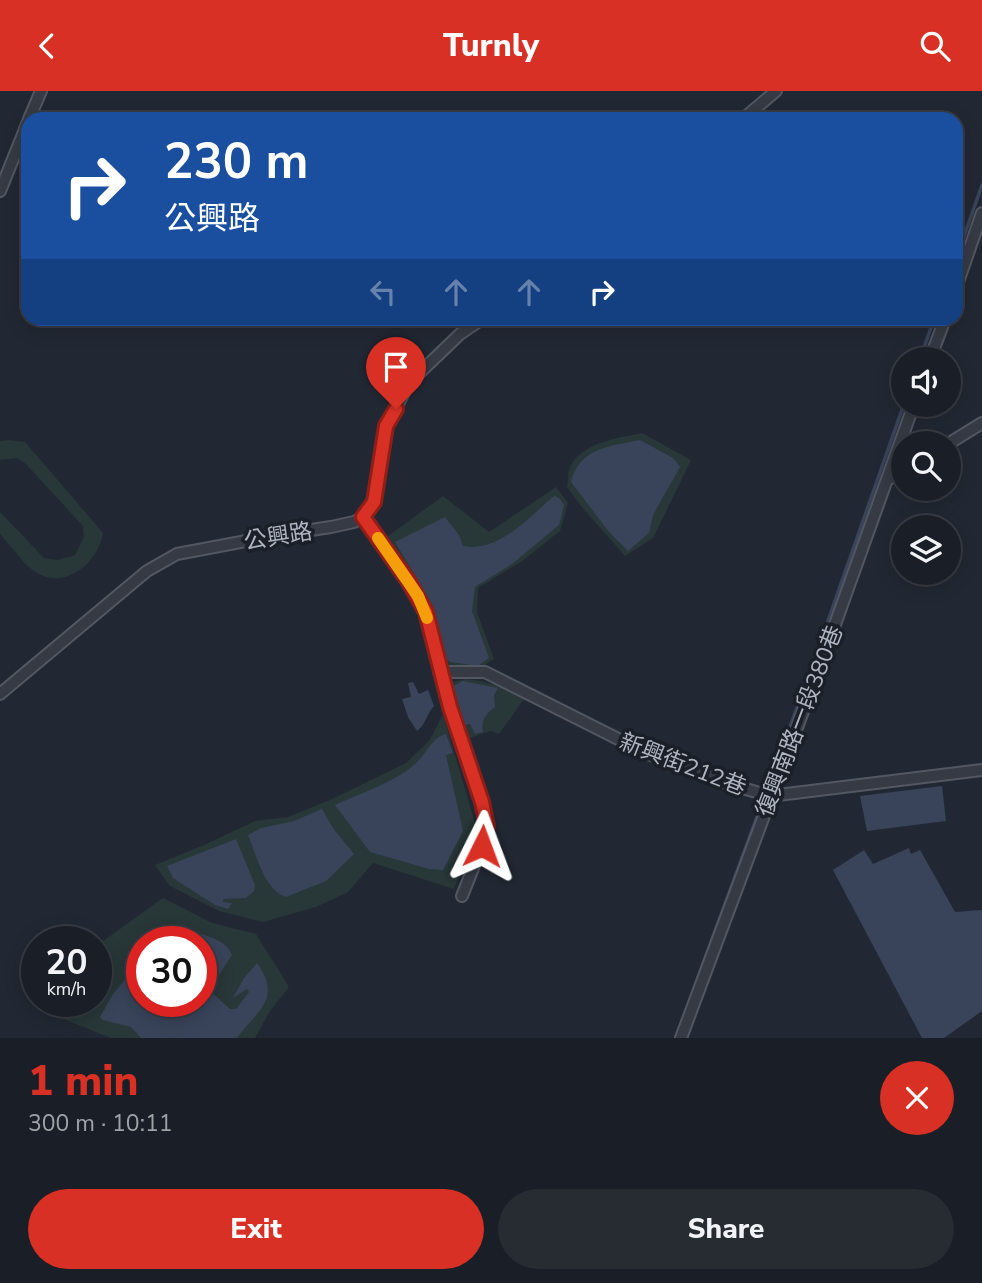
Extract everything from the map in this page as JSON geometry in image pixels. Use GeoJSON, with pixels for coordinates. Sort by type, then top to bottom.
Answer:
{"type":"FeatureCollection","features":[{"type":"Feature","properties":{"kind":"street"},"geometry":{"type":"LineString","coordinates":[[33,112],[41,91]]}},
{"type":"Feature","properties":{"kind":"street"},"geometry":{"type":"LineString","coordinates":[[751,112],[776,91]]}},
{"type":"Feature","properties":{"kind":"street"},"geometry":{"type":"LineString","coordinates":[[0,191],[21,140]]}},
{"type":"Feature","properties":{"kind":"street"},"geometry":{"type":"LineString","coordinates":[[963,268],[982,213]]}},
{"type":"Feature","properties":{"kind":"street"},"geometry":{"type":"LineString","coordinates":[[462,896],[487,826],[482,802],[439,672],[426,612],[418,596],[363,517],[374,502],[386,426],[409,383],[472,326]]}},
{"type":"Feature","properties":{"kind":"street"},"geometry":{"type":"LineString","coordinates":[[934,347],[942,326]]}},
{"type":"Feature","properties":{"kind":"street","name":"復興南路一段380巷"},"geometry":{"type":"LineString","coordinates":[[681,1038],[909,417]]}},
{"type":"Feature","properties":{"kind":"street"},"geometry":{"type":"LineString","coordinates":[[961,436],[982,423]]}},
{"type":"Feature","properties":{"kind":"street"},"geometry":{"type":"LineString","coordinates":[[887,480],[891,478]]}},
{"type":"Feature","properties":{"kind":"street","name":"公興路"},"geometry":{"type":"LineString","coordinates":[[0,694],[136,579],[163,560],[177,554],[331,527],[363,517]]}},
{"type":"Feature","properties":{"kind":"street","name":"新興街212巷"},"geometry":{"type":"LineString","coordinates":[[439,672],[485,672],[648,754],[770,796],[982,770]]}},
{"type":"Feature","properties":{"kind":"shaded area"},"geometry":{"type":"Polygon","coordinates":[[[642,433],[691,460],[653,538],[625,556],[567,487],[569,472],[574,461],[590,448],[642,433]]]}},
{"type":"Feature","properties":{"kind":"shaded area"},"geometry":{"type":"Polygon","coordinates":[[[0,441],[25,442],[103,533],[100,544],[87,564],[68,576],[45,577],[34,571],[0,534],[0,512],[44,558],[58,560],[75,555],[84,537],[83,526],[26,464],[17,458],[0,460],[0,441]]]}},
{"type":"Feature","properties":{"kind":"shaded area"},"geometry":{"type":"Polygon","coordinates":[[[556,487],[568,503],[560,531],[522,561],[478,588],[477,612],[494,659],[482,667],[451,666],[443,658],[427,598],[388,536],[443,496],[489,532],[556,487]]]}},
{"type":"Feature","properties":{"kind":"shaded area"},"geometry":{"type":"Polygon","coordinates":[[[466,679],[482,681],[524,699],[499,734],[491,731],[466,739],[451,692],[453,682],[466,679]]]}},
{"type":"Feature","properties":{"kind":"shaded area"},"geometry":{"type":"Polygon","coordinates":[[[443,714],[477,830],[454,889],[373,863],[348,892],[316,907],[263,922],[219,911],[170,886],[155,865],[255,821],[288,817],[330,800],[406,763],[430,740],[443,714]]]}},
{"type":"Feature","properties":{"kind":"shaded area"},"geometry":{"type":"Polygon","coordinates":[[[163,898],[212,923],[256,934],[289,987],[270,1011],[255,1038],[111,1038],[58,1017],[112,1017],[112,935],[163,898]]]}},
{"type":"Feature","properties":{"kind":"water"},"geometry":{"type":"Polygon","coordinates":[[[640,440],[673,458],[680,467],[653,515],[649,533],[628,551],[609,532],[571,482],[575,471],[588,455],[607,447],[640,440]]]}},
{"type":"Feature","properties":{"kind":"water"},"geometry":{"type":"Polygon","coordinates":[[[554,496],[564,505],[559,525],[512,564],[475,587],[472,611],[489,658],[478,666],[450,662],[444,657],[429,599],[395,542],[445,517],[459,535],[463,546],[489,544],[524,523],[554,496]]]}},
{"type":"Feature","properties":{"kind":"water"},"geometry":{"type":"Polygon","coordinates":[[[463,681],[498,688],[494,695],[495,707],[483,721],[483,732],[475,734],[470,724],[465,725],[453,686],[463,681]]]}},
{"type":"Feature","properties":{"kind":"water"},"geometry":{"type":"Polygon","coordinates":[[[413,682],[419,694],[428,690],[434,706],[417,731],[408,717],[402,699],[411,697],[408,683],[413,682]]]}},
{"type":"Feature","properties":{"kind":"water"},"geometry":{"type":"Polygon","coordinates":[[[446,734],[453,753],[446,755],[463,831],[443,870],[429,869],[370,852],[335,805],[407,770],[436,739],[446,734]]]}},
{"type":"Feature","properties":{"kind":"water"},"geometry":{"type":"Polygon","coordinates":[[[942,786],[946,821],[867,831],[860,796],[942,786]]]}},
{"type":"Feature","properties":{"kind":"water"},"geometry":{"type":"Polygon","coordinates":[[[322,809],[354,854],[326,881],[286,897],[278,893],[266,879],[248,835],[261,828],[294,821],[322,809]]]}},
{"type":"Feature","properties":{"kind":"water"},"geometry":{"type":"Polygon","coordinates":[[[236,839],[255,885],[254,891],[246,898],[223,899],[223,902],[232,903],[228,909],[215,905],[173,878],[167,866],[236,839]]]}},
{"type":"Feature","properties":{"kind":"water"},"geometry":{"type":"Polygon","coordinates":[[[909,848],[911,854],[920,850],[955,912],[982,910],[982,1011],[944,1038],[922,1038],[833,870],[864,850],[873,864],[909,848]]]}},
{"type":"Feature","properties":{"kind":"water"},"geometry":{"type":"Polygon","coordinates":[[[217,940],[232,955],[217,978],[217,940]]]}},
{"type":"Feature","properties":{"kind":"water"},"geometry":{"type":"Polygon","coordinates":[[[257,963],[268,985],[265,1003],[237,1038],[141,1038],[131,1027],[100,1017],[112,1017],[113,994],[126,978],[126,1017],[217,1017],[217,997],[230,1009],[236,1009],[249,992],[247,989],[233,998],[244,978],[257,963]]]}},
{"type":"Feature","properties":{"kind":"waterway"},"geometry":{"type":"LineString","coordinates":[[963,239],[982,185]]}},
{"type":"Feature","properties":{"kind":"waterway"},"geometry":{"type":"LineString","coordinates":[[924,347],[932,326]]}},
{"type":"Feature","properties":{"kind":"waterway"},"geometry":{"type":"LineString","coordinates":[[696,983],[899,417]]}},
{"type":"Feature","properties":{"kind":"slow traffic"},"geometry":{"type":"LineString","coordinates":[[378,538],[404,573],[427,618]]}},
{"type":"Feature","properties":{"kind":"route"},"geometry":{"type":"LineString","coordinates":[[396,409],[386,426],[374,502],[363,517],[409,582],[426,612],[439,672],[482,802],[487,826],[482,846]]}}]}
